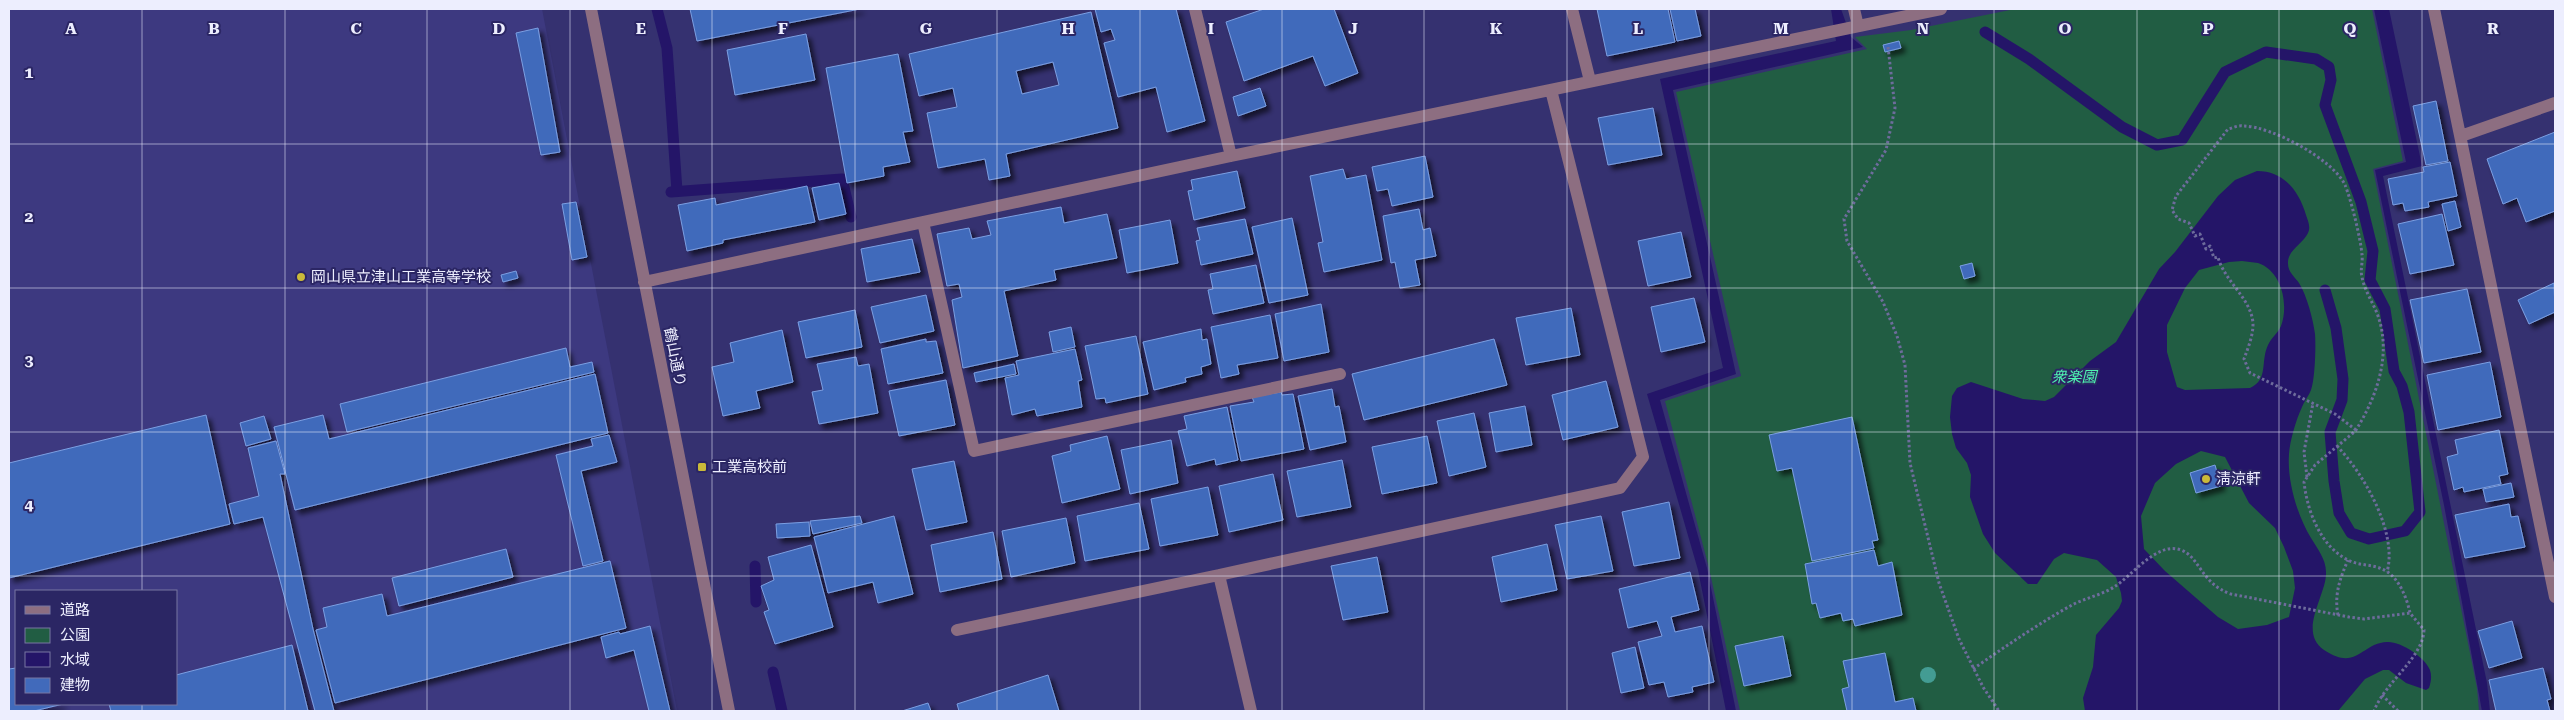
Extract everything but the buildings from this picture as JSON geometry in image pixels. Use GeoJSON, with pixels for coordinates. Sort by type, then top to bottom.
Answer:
{"type":"FeatureCollection","features":[{"type":"Feature","properties":{"kind":"street","name":"鶴山通り"},"geometry":{"type":"LineString","coordinates":[[591,9],[729,711]]}},
{"type":"Feature","properties":{"kind":"street"},"geometry":{"type":"LineString","coordinates":[[1195,9],[1231,156]]}},
{"type":"Feature","properties":{"kind":"street"},"geometry":{"type":"LineString","coordinates":[[1572,9],[1590,81]]}},
{"type":"Feature","properties":{"kind":"street"},"geometry":{"type":"LineString","coordinates":[[1854,9],[1858,26]]}},
{"type":"Feature","properties":{"kind":"street"},"geometry":{"type":"LineString","coordinates":[[644,282],[1231,156],[1941,9]]}},
{"type":"Feature","properties":{"kind":"street"},"geometry":{"type":"LineString","coordinates":[[2434,9],[2555,597]]}},
{"type":"Feature","properties":{"kind":"street"},"geometry":{"type":"LineString","coordinates":[[957,630],[1620,488],[1643,457],[1551,90]]}},
{"type":"Feature","properties":{"kind":"street"},"geometry":{"type":"LineString","coordinates":[[2461,136],[2555,103]]}},
{"type":"Feature","properties":{"kind":"street"},"geometry":{"type":"LineString","coordinates":[[924,222],[974,451],[1340,374]]}},
{"type":"Feature","properties":{"kind":"street"},"geometry":{"type":"LineString","coordinates":[[1219,575],[1251,711]]}},
{"type":"Feature","properties":{"kind":"path"},"geometry":{"type":"LineString","coordinates":[[1885,20],[1896,108],[1886,150],[1844,219],[1847,241],[1883,302],[1897,336],[1907,386],[1910,463],[1939,583],[1958,639],[1973,668],[2000,711]]}},
{"type":"Feature","properties":{"kind":"path"},"geometry":{"type":"LineString","coordinates":[[2356,430],[2335,414],[2250,373],[2244,359],[2252,331],[2250,314],[2221,267],[2218,257],[2214,258],[2210,246],[2206,249],[2200,234],[2196,236],[2189,223],[2178,219],[2172,210],[2176,196],[2228,129],[2242,125],[2295,143],[2332,168],[2345,184],[2362,255],[2361,275],[2366,293],[2379,319],[2384,358],[2369,410],[2356,430],[2315,465],[2304,482],[2307,504],[2313,520],[2323,535],[2348,560],[2383,569],[2387,572],[2396,581],[2408,601],[2410,614],[2424,630],[2424,639],[2416,652],[2394,678],[2374,711]]}},
{"type":"Feature","properties":{"kind":"path"},"geometry":{"type":"LineString","coordinates":[[2307,477],[2304,452],[2313,403]]}},
{"type":"Feature","properties":{"kind":"path"},"geometry":{"type":"LineString","coordinates":[[2337,446],[2359,472],[2377,506],[2384,525],[2391,559],[2387,572]]}},
{"type":"Feature","properties":{"kind":"path"},"geometry":{"type":"LineString","coordinates":[[1973,668],[2042,622],[2086,598],[2113,588],[2153,556],[2172,549],[2181,550],[2190,555],[2202,574],[2219,590],[2364,619],[2410,614]]}},
{"type":"Feature","properties":{"kind":"path"},"geometry":{"type":"LineString","coordinates":[[2338,615],[2336,606],[2338,583],[2348,560]]}},
{"type":"Feature","properties":{"kind":"path"},"geometry":{"type":"LineString","coordinates":[[2382,695],[2398,711]]}},
{"type":"Feature","properties":{"kind":"shaded area","name":"岡山県立津山工業高等学校"},"geometry":{"type":"Polygon","coordinates":[[[9,9],[542,9],[677,711],[9,711],[9,9]]]}},
{"type":"Feature","properties":{"kind":"green space","name":"衆楽園"},"geometry":{"type":"Polygon","coordinates":[[[2015,9],[2372,9],[2403,161],[2373,169],[2477,688],[2479,711],[1740,711],[1709,568],[1665,401],[1741,376],[1676,92],[1867,49],[1855,37],[1911,30],[2015,9]]]}},
{"type":"Feature","properties":{"kind":"water"},"geometry":{"type":"Polygon","coordinates":[[[1831,9],[1841,9],[1851,37],[1863,47],[1673,90],[1736,374],[1660,400],[1707,568],[1736,711],[1726,711],[1698,570],[1647,394],[1723,368],[1660,79],[1836,41],[1831,9]]]}},
{"type":"Feature","properties":{"kind":"water"},"geometry":{"type":"Polygon","coordinates":[[[2374,9],[2389,9],[2422,166],[2383,176],[2487,683],[2490,711],[2482,711],[2444,505],[2375,170],[2406,162],[2374,9]]]}},
{"type":"Feature","properties":{"kind":"water"},"geometry":{"type":"Polygon","coordinates":[[[2257,171],[2267,172],[2283,179],[2295,191],[2303,206],[2309,224],[2306,237],[2288,259],[2290,272],[2302,288],[2307,301],[2315,334],[2314,371],[2311,390],[2294,430],[2289,464],[2291,486],[2297,508],[2326,567],[2325,581],[2313,623],[2313,633],[2316,642],[2324,650],[2344,658],[2358,655],[2378,644],[2392,642],[2398,644],[2418,655],[2427,665],[2431,674],[2430,686],[2426,690],[2406,683],[2389,670],[2383,670],[2365,679],[2338,711],[2085,711],[2083,698],[2093,667],[2096,635],[2119,608],[2122,601],[2116,577],[2097,560],[2064,553],[2054,559],[2037,584],[2028,584],[1995,553],[1983,534],[1970,497],[1971,475],[1967,463],[1956,448],[1952,434],[1950,417],[1952,396],[1957,388],[1971,382],[2023,399],[2045,401],[2054,397],[2090,361],[2116,342],[2159,269],[2175,252],[2218,196],[2235,180],[2257,171]],[[2229,262],[2199,270],[2185,288],[2167,325],[2167,352],[2177,387],[2185,390],[2250,388],[2260,380],[2268,345],[2281,326],[2284,299],[2282,290],[2273,273],[2258,263],[2229,262]],[[2201,451],[2176,464],[2155,483],[2141,516],[2144,549],[2165,571],[2218,617],[2238,629],[2267,625],[2289,617],[2295,588],[2293,571],[2275,528],[2249,503],[2225,457],[2201,451]]]}},
{"type":"Feature","properties":{"kind":"waterway"},"geometry":{"type":"LineString","coordinates":[[657,9],[667,48],[677,191]]}},
{"type":"Feature","properties":{"kind":"waterway"},"geometry":{"type":"LineString","coordinates":[[1985,32],[2029,59],[2122,127],[2157,145],[2182,140],[2225,72],[2266,52],[2316,59],[2329,67],[2331,80],[2325,105],[2361,202],[2373,251],[2370,280],[2385,309],[2394,371],[2402,386],[2409,412],[2420,512],[2405,531],[2369,539],[2351,533],[2339,513],[2330,432],[2342,400],[2343,379],[2336,328],[2325,290]]}},
{"type":"Feature","properties":{"kind":"waterway"},"geometry":{"type":"LineString","coordinates":[[671,192],[842,179],[851,217]]}},
{"type":"Feature","properties":{"kind":"waterway"},"geometry":{"type":"LineString","coordinates":[[755,566],[756,602]]}},
{"type":"Feature","properties":{"kind":"waterway"},"geometry":{"type":"LineString","coordinates":[[773,672],[782,711]]}},
{"type":"Feature","properties":{"kind":"place","name":"岡山県立津山工業高等学校"},"geometry":{"type":"Point","coordinates":[301,277]}},
{"type":"Feature","properties":{"kind":"place","name":"工業高校前"},"geometry":{"type":"Point","coordinates":[702,467]}},
{"type":"Feature","properties":{"kind":"place","name":"淸涼軒"},"geometry":{"type":"Point","coordinates":[2206,479]}}]}
